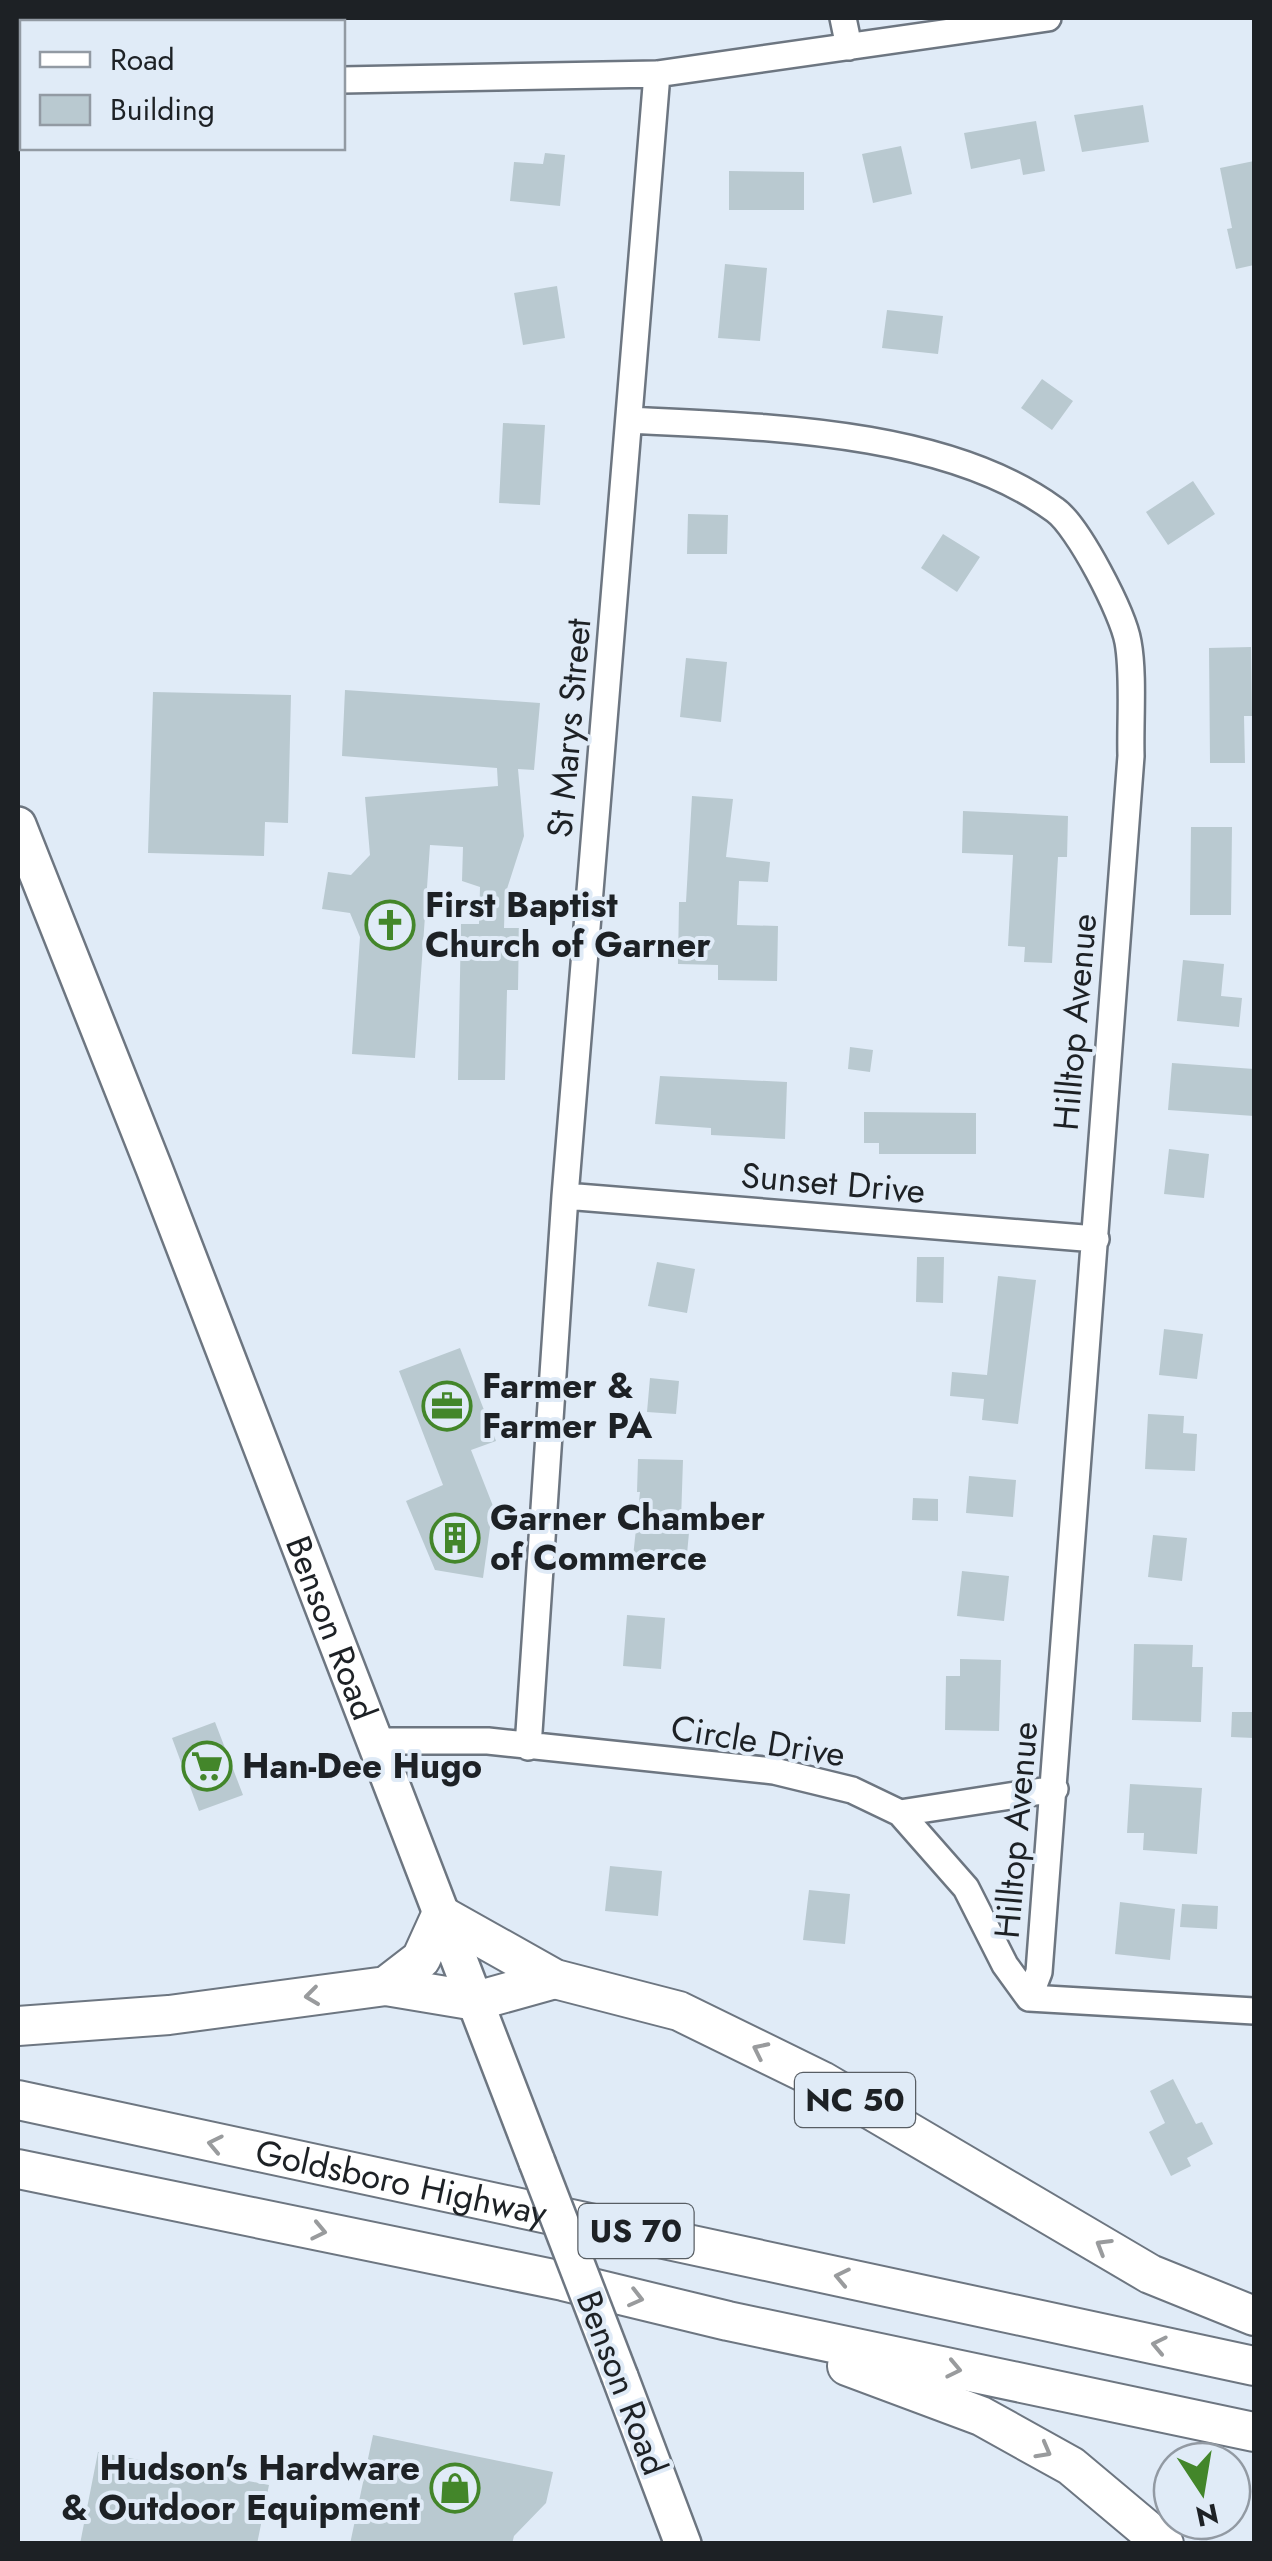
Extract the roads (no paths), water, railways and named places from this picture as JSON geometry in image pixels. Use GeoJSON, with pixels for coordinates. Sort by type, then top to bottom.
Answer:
{"type":"FeatureCollection","features":[{"type":"Feature","properties":{"kind":"main road","name":"Benson Road"},"geometry":{"type":"LineString","coordinates":[[18,826],[476,2001],[682,2544]]}},
{"type":"Feature","properties":{"kind":"main road","name":"NC 50"},"geometry":{"type":"LineString","coordinates":[[441,1916],[555,1978],[680,2011],[822,2080],[1150,2274],[1254,2316]]}},
{"type":"Feature","properties":{"kind":"main road"},"geometry":{"type":"LineString","coordinates":[[386,1986],[421,1959],[441,1916]]}},
{"type":"Feature","properties":{"kind":"main road"},"geometry":{"type":"LineString","coordinates":[[18,2026],[169,2015],[386,1986],[476,2001],[555,1978]]}},
{"type":"Feature","properties":{"kind":"main road","name":"Goldsboro Highway"},"geometry":{"type":"LineString","coordinates":[[18,2100],[1254,2366]]}},
{"type":"Feature","properties":{"kind":"main road","name":"Goldsboro Highway"},"geometry":{"type":"LineString","coordinates":[[18,2168],[564,2281],[728,2322],[1254,2432]]}},
{"type":"Feature","properties":{"kind":"main road"},"geometry":{"type":"LineString","coordinates":[[728,2322],[981,2416],[1071,2466],[1164,2544]]}},
{"type":"Feature","properties":{"kind":"street"},"geometry":{"type":"LineString","coordinates":[[844,18],[849,47]]}},
{"type":"Feature","properties":{"kind":"street"},"geometry":{"type":"LineString","coordinates":[[345,80],[657,74],[1048,18]]}},
{"type":"Feature","properties":{"kind":"street","name":"St Marys Street"},"geometry":{"type":"LineString","coordinates":[[528,1747],[565,1196],[657,74]]}},
{"type":"Feature","properties":{"kind":"street","name":"Hilltop Avenue"},"geometry":{"type":"LineString","coordinates":[[629,420],[809,432],[923,451],[1001,478],[1059,512],[1108,587],[1128,642],[1131,756],[1096,1239],[1039,1972],[1029,1998]]}},
{"type":"Feature","properties":{"kind":"street","name":"Sunset Drive"},"geometry":{"type":"LineString","coordinates":[[565,1196],[1096,1239]]}},
{"type":"Feature","properties":{"kind":"street","name":"Circle Drive"},"geometry":{"type":"LineString","coordinates":[[374,1741],[488,1741],[774,1772],[852,1790],[900,1813],[966,1888],[1005,1965],[1029,1998]]}},
{"type":"Feature","properties":{"kind":"street"},"geometry":{"type":"LineString","coordinates":[[900,1813],[1055,1788]]}},
{"type":"Feature","properties":{"kind":"street"},"geometry":{"type":"LineString","coordinates":[[1029,1998],[1254,2010]]}},
{"type":"Feature","properties":{"kind":"place","name":"First Baptist Church of Garner"},"geometry":{"type":"Point","coordinates":[390,925]}},
{"type":"Feature","properties":{"kind":"place","name":"Farmer & Farmer PA"},"geometry":{"type":"Point","coordinates":[447,1406]}},
{"type":"Feature","properties":{"kind":"place","name":"Garner Chamber of Commerce"},"geometry":{"type":"Point","coordinates":[455,1538]}},
{"type":"Feature","properties":{"kind":"place","name":"Han-Dee Hugo"},"geometry":{"type":"Point","coordinates":[207,1766]}},
{"type":"Feature","properties":{"kind":"place","name":"Hudson's Hardware & Outdoor Equipment"},"geometry":{"type":"Point","coordinates":[455,2488]}}]}
